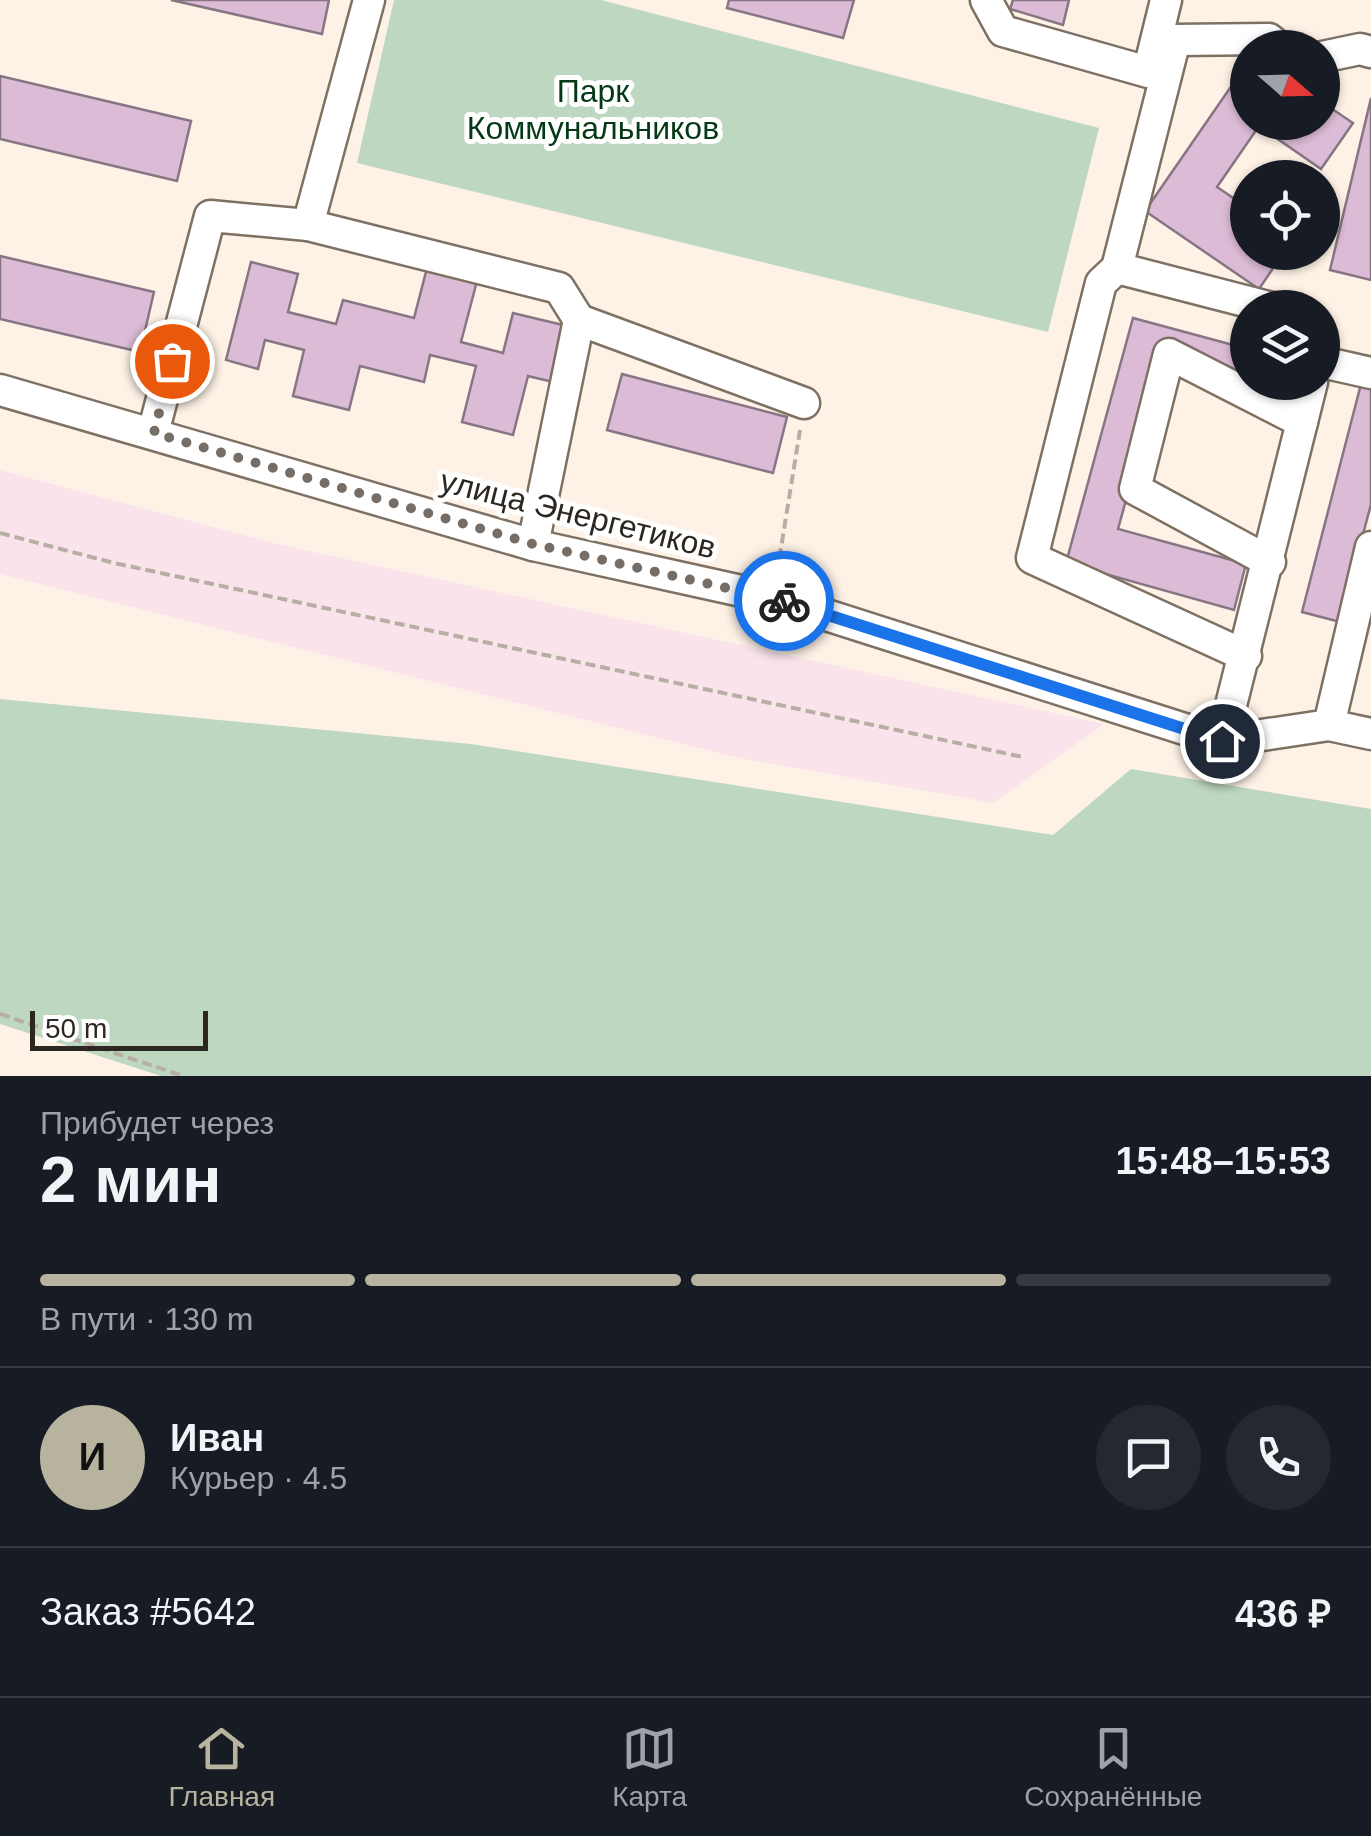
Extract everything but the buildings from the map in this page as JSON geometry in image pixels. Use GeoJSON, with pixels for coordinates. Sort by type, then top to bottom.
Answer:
{"type":"FeatureCollection","features":[{"type":"Feature","properties":{"kind":"street"},"geometry":{"type":"LineString","coordinates":[[308,225],[369,0]]}},
{"type":"Feature","properties":{"kind":"street"},"geometry":{"type":"LineString","coordinates":[[986,0],[1003,31],[1148,72]]}},
{"type":"Feature","properties":{"kind":"street"},"geometry":{"type":"LineString","coordinates":[[1148,72],[1166,0]]}},
{"type":"Feature","properties":{"kind":"street"},"geometry":{"type":"LineString","coordinates":[[1148,72],[1175,40],[1230,39]]}},
{"type":"Feature","properties":{"kind":"street"},"geometry":{"type":"LineString","coordinates":[[1175,40],[1118,268],[1101,282],[1032,558],[1246,656]]}},
{"type":"Feature","properties":{"kind":"street"},"geometry":{"type":"LineString","coordinates":[[1340,52],[1360,48],[1371,52]]}},
{"type":"Feature","properties":{"kind":"street"},"geometry":{"type":"LineString","coordinates":[[154,433],[210,216],[308,225],[559,288],[580,320],[804,403]]}},
{"type":"Feature","properties":{"kind":"street"},"geometry":{"type":"LineString","coordinates":[[1118,268],[1230,297]]}},
{"type":"Feature","properties":{"kind":"street"},"geometry":{"type":"LineString","coordinates":[[533,544],[580,320]]}},
{"type":"Feature","properties":{"kind":"street"},"geometry":{"type":"LineString","coordinates":[[1270,562],[1135,490],[1169,354],[1302,422]]}},
{"type":"Feature","properties":{"kind":"street"},"geometry":{"type":"LineString","coordinates":[[1340,366],[1371,373]]}},
{"type":"Feature","properties":{"kind":"street","name":"улица Энергетиков"},"geometry":{"type":"LineString","coordinates":[[0,390],[533,544],[773,598],[1222,741],[1329,726],[1371,734]]}},
{"type":"Feature","properties":{"kind":"street"},"geometry":{"type":"LineString","coordinates":[[1222,741],[1270,562],[1308,400]]}},
{"type":"Feature","properties":{"kind":"street"},"geometry":{"type":"LineString","coordinates":[[1329,726],[1371,546]]}},
{"type":"Feature","properties":{"kind":"path"},"geometry":{"type":"LineString","coordinates":[[773,598],[804,403]]}},
{"type":"Feature","properties":{"kind":"path"},"geometry":{"type":"LineString","coordinates":[[0,533],[133,568],[1023,757]]}},
{"type":"Feature","properties":{"kind":"path"},"geometry":{"type":"LineString","coordinates":[[0,1014],[183,1076]]}},
{"type":"Feature","properties":{"kind":"shaded area"},"geometry":{"type":"Polygon","coordinates":[[[0,470],[277,544],[1104,724],[993,803],[739,758],[0,574],[0,470]]]}},
{"type":"Feature","properties":{"kind":"green space","name":"Парк Коммунальников"},"geometry":{"type":"Polygon","coordinates":[[[394,0],[601,0],[1099,128],[1048,332],[357,163],[394,0]]]}},
{"type":"Feature","properties":{"kind":"green space"},"geometry":{"type":"Polygon","coordinates":[[[0,699],[471,744],[1053,835],[1131,769],[1371,809],[1371,1076],[161,1076],[0,1024],[0,699]]]}},
{"type":"Feature","properties":{"kind":"way so far"},"geometry":{"type":"LineString","coordinates":[[172,361],[154,433],[533,544],[784,601]]}},
{"type":"Feature","properties":{"kind":"route"},"geometry":{"type":"LineString","coordinates":[[784,601],[1222,741]]}}]}
